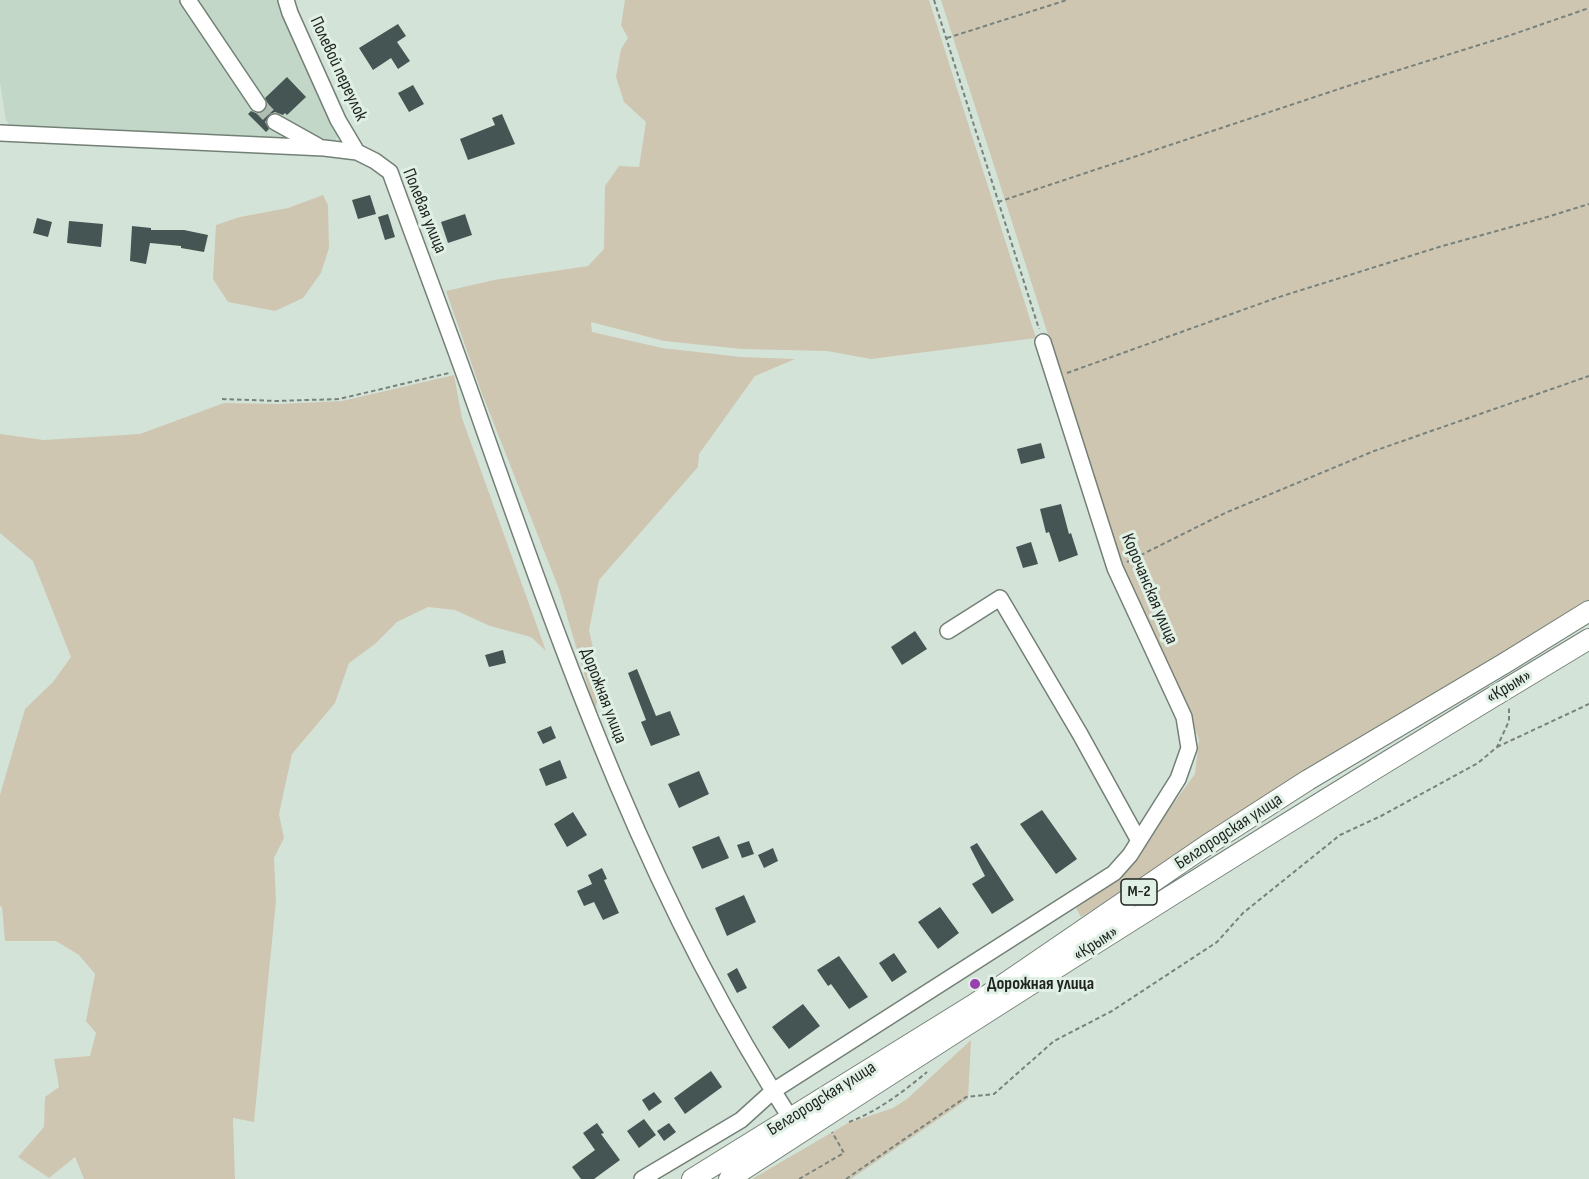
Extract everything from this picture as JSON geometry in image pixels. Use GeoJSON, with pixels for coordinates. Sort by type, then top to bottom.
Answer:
{"type":"FeatureCollection","features":[{"type":"Feature","properties":{"kind":"main road","name":"Белгородская улица"},"geometry":{"type":"LineString","coordinates":[[692,1179],[976,1002],[1207,845],[1308,780],[1589,611]]}},
{"type":"Feature","properties":{"kind":"main road","name":"«Крым»"},"geometry":{"type":"LineString","coordinates":[[729,1179],[1207,873],[1589,639]]}},
{"type":"Feature","properties":{"kind":"main road"},"geometry":{"type":"LineString","coordinates":[[1505,663],[1513,684]]}},
{"type":"Feature","properties":{"kind":"street"},"geometry":{"type":"LineString","coordinates":[[188,0],[258,104]]}},
{"type":"Feature","properties":{"kind":"street","name":"Полевой переулок"},"geometry":{"type":"LineString","coordinates":[[286,0],[338,120],[357,152]]}},
{"type":"Feature","properties":{"kind":"street"},"geometry":{"type":"LineString","coordinates":[[275,122],[324,148]]}},
{"type":"Feature","properties":{"kind":"street","name":"Полевая улица"},"geometry":{"type":"LineString","coordinates":[[0,133],[324,148],[357,152],[390,172],[533,569]]}},
{"type":"Feature","properties":{"kind":"street","name":"Корочанская улица"},"geometry":{"type":"LineString","coordinates":[[1043,342],[1115,568],[1184,717],[1189,748],[1178,778],[1139,841]]}},
{"type":"Feature","properties":{"kind":"street","name":"Дорожная улица"},"geometry":{"type":"LineString","coordinates":[[533,569],[588,716],[625,806],[683,930],[747,1049],[791,1119]]}},
{"type":"Feature","properties":{"kind":"street"},"geometry":{"type":"LineString","coordinates":[[642,1179],[741,1119],[773,1091],[1114,873],[1139,841],[1080,734],[1000,598],[948,631]]}},
{"type":"Feature","properties":{"kind":"path"},"geometry":{"type":"LineString","coordinates":[[934,0],[1043,342]]}},
{"type":"Feature","properties":{"kind":"path"},"geometry":{"type":"LineString","coordinates":[[947,38],[1067,0]]}},
{"type":"Feature","properties":{"kind":"path"},"geometry":{"type":"LineString","coordinates":[[998,202],[1589,8]]}},
{"type":"Feature","properties":{"kind":"path"},"geometry":{"type":"LineString","coordinates":[[1054,377],[1276,298],[1439,247],[1589,204]]}},
{"type":"Feature","properties":{"kind":"path"},"geometry":{"type":"LineString","coordinates":[[222,399],[339,399],[463,370]]}},
{"type":"Feature","properties":{"kind":"path"},"geometry":{"type":"LineString","coordinates":[[1115,568],[1225,513],[1352,459],[1589,376]]}},
{"type":"Feature","properties":{"kind":"path"},"geometry":{"type":"LineString","coordinates":[[1497,747],[1509,721],[1513,684]]}},
{"type":"Feature","properties":{"kind":"path"},"geometry":{"type":"LineString","coordinates":[[846,1179],[966,1096],[994,1094],[1054,1041],[1112,1011],[1217,942],[1243,913],[1340,835],[1381,816],[1478,763],[1497,747],[1589,704]]}},
{"type":"Feature","properties":{"kind":"path"},"geometry":{"type":"LineString","coordinates":[[799,1179],[844,1153]]}},
{"type":"Feature","properties":{"kind":"shaded area"},"geometry":{"type":"Polygon","coordinates":[[[0,0],[280,0],[340,130],[335,142],[13,130],[6,120],[0,82],[0,0]]]}},
{"type":"Feature","properties":{"kind":"shaded area"},"geometry":{"type":"Polygon","coordinates":[[[625,0],[929,0],[1036,338],[871,359],[827,351],[742,349],[664,341],[591,322],[592,332],[662,348],[741,357],[795,359],[755,376],[699,454],[698,467],[599,580],[589,630],[600,690],[595,711],[559,589],[481,391],[446,291],[494,280],[588,266],[604,249],[605,186],[619,166],[639,167],[646,122],[624,102],[616,77],[621,49],[628,38],[621,25],[625,0]]]}},
{"type":"Feature","properties":{"kind":"shaded area"},"geometry":{"type":"Polygon","coordinates":[[[941,0],[1589,0],[1589,601],[1081,917],[1076,908],[1109,885],[1132,863],[1195,774],[1199,739],[1122,566],[941,0]]]}},
{"type":"Feature","properties":{"kind":"shaded area"},"geometry":{"type":"Polygon","coordinates":[[[323,195],[328,205],[329,248],[321,273],[303,298],[275,311],[228,302],[213,279],[216,225],[240,217],[288,208],[323,195]]]}},
{"type":"Feature","properties":{"kind":"shaded area"},"geometry":{"type":"Polygon","coordinates":[[[454,375],[462,418],[546,651],[531,637],[490,626],[455,610],[428,607],[397,622],[375,644],[349,663],[335,703],[292,754],[279,814],[284,838],[274,858],[276,901],[254,1122],[233,1118],[235,1179],[84,1179],[75,1157],[49,1178],[18,1157],[44,1127],[45,1097],[59,1087],[54,1059],[90,1056],[96,1033],[86,1021],[95,974],[79,955],[56,941],[5,941],[2,907],[0,906],[0,795],[25,709],[53,682],[71,657],[33,561],[0,533],[0,434],[44,440],[140,434],[224,403],[279,404],[342,401],[454,375]]]}},
{"type":"Feature","properties":{"kind":"shaded area"},"geometry":{"type":"Polygon","coordinates":[[[971,1040],[968,1099],[851,1179],[752,1179],[848,1123],[893,1108],[907,1099],[971,1040]]]}},
{"type":"Feature","properties":{"kind":"building"},"geometry":{"type":"Polygon","coordinates":[[[398,24],[406,36],[397,42],[410,61],[398,69],[391,58],[373,70],[359,48],[398,24]]]}},
{"type":"Feature","properties":{"kind":"building"},"geometry":{"type":"Polygon","coordinates":[[[287,77],[306,97],[287,115],[275,112],[270,114],[265,122],[269,129],[266,132],[248,114],[251,111],[258,114],[264,112],[268,104],[265,98],[287,77]]]}},
{"type":"Feature","properties":{"kind":"building"},"geometry":{"type":"Polygon","coordinates":[[[413,85],[424,104],[409,112],[398,93],[413,85]]]}},
{"type":"Feature","properties":{"kind":"building"},"geometry":{"type":"Polygon","coordinates":[[[502,114],[515,144],[468,160],[460,139],[495,125],[492,118],[502,114]]]}},
{"type":"Feature","properties":{"kind":"building"},"geometry":{"type":"Polygon","coordinates":[[[370,195],[376,214],[358,219],[352,200],[370,195]]]}},
{"type":"Feature","properties":{"kind":"building"},"geometry":{"type":"Polygon","coordinates":[[[388,214],[395,237],[385,240],[378,217],[388,214]]]}},
{"type":"Feature","properties":{"kind":"building"},"geometry":{"type":"Polygon","coordinates":[[[465,214],[472,235],[448,243],[441,222],[465,214]]]}},
{"type":"Feature","properties":{"kind":"building"},"geometry":{"type":"Polygon","coordinates":[[[37,218],[52,222],[48,237],[33,233],[37,218]]]}},
{"type":"Feature","properties":{"kind":"building"},"geometry":{"type":"Polygon","coordinates":[[[69,221],[103,224],[101,247],[67,243],[69,221]]]}},
{"type":"Feature","properties":{"kind":"building"},"geometry":{"type":"Polygon","coordinates":[[[132,226],[151,228],[151,230],[184,230],[208,235],[204,252],[181,248],[181,246],[150,243],[146,264],[130,261],[132,226]]]}},
{"type":"Feature","properties":{"kind":"building"},"geometry":{"type":"Polygon","coordinates":[[[1041,443],[1045,458],[1021,464],[1017,449],[1041,443]]]}},
{"type":"Feature","properties":{"kind":"building"},"geometry":{"type":"Polygon","coordinates":[[[1061,504],[1069,534],[1071,533],[1078,555],[1059,562],[1049,532],[1046,533],[1040,509],[1061,504]]]}},
{"type":"Feature","properties":{"kind":"building"},"geometry":{"type":"Polygon","coordinates":[[[1031,542],[1038,564],[1023,568],[1016,547],[1031,542]]]}},
{"type":"Feature","properties":{"kind":"building"},"geometry":{"type":"Polygon","coordinates":[[[915,631],[927,649],[902,665],[891,647],[915,631]]]}},
{"type":"Feature","properties":{"kind":"building"},"geometry":{"type":"Polygon","coordinates":[[[503,650],[506,663],[489,667],[485,655],[503,650]]]}},
{"type":"Feature","properties":{"kind":"building"},"geometry":{"type":"Polygon","coordinates":[[[637,669],[656,716],[670,711],[680,735],[651,746],[641,722],[646,720],[628,673],[637,669]]]}},
{"type":"Feature","properties":{"kind":"building"},"geometry":{"type":"Polygon","coordinates":[[[551,726],[556,738],[543,744],[537,732],[551,726]]]}},
{"type":"Feature","properties":{"kind":"building"},"geometry":{"type":"Polygon","coordinates":[[[560,760],[567,778],[546,786],[539,769],[560,760]]]}},
{"type":"Feature","properties":{"kind":"building"},"geometry":{"type":"Polygon","coordinates":[[[699,771],[709,794],[679,808],[668,784],[699,771]]]}},
{"type":"Feature","properties":{"kind":"building"},"geometry":{"type":"Polygon","coordinates":[[[1042,810],[1077,859],[1056,874],[1020,824],[1042,810]]]}},
{"type":"Feature","properties":{"kind":"building"},"geometry":{"type":"Polygon","coordinates":[[[573,812],[587,835],[567,847],[554,824],[573,812]]]}},
{"type":"Feature","properties":{"kind":"building"},"geometry":{"type":"Polygon","coordinates":[[[719,836],[729,858],[702,869],[692,847],[719,836]]]}},
{"type":"Feature","properties":{"kind":"building"},"geometry":{"type":"Polygon","coordinates":[[[749,841],[754,854],[742,858],[737,845],[749,841]]]}},
{"type":"Feature","properties":{"kind":"building"},"geometry":{"type":"Polygon","coordinates":[[[977,843],[1014,900],[992,914],[972,884],[985,876],[970,847],[977,843]]]}},
{"type":"Feature","properties":{"kind":"building"},"geometry":{"type":"Polygon","coordinates":[[[773,848],[778,861],[764,868],[758,855],[773,848]]]}},
{"type":"Feature","properties":{"kind":"building"},"geometry":{"type":"Polygon","coordinates":[[[602,868],[607,879],[604,880],[619,913],[603,920],[594,902],[584,906],[577,891],[592,884],[588,875],[602,868]]]}},
{"type":"Feature","properties":{"kind":"building"},"geometry":{"type":"Polygon","coordinates":[[[744,895],[756,922],[727,936],[715,908],[744,895]]]}},
{"type":"Feature","properties":{"kind":"building"},"geometry":{"type":"Polygon","coordinates":[[[940,907],[959,933],[938,949],[918,922],[940,907]]]}},
{"type":"Feature","properties":{"kind":"building"},"geometry":{"type":"Polygon","coordinates":[[[894,953],[907,972],[892,982],[879,963],[894,953]]]}},
{"type":"Feature","properties":{"kind":"building"},"geometry":{"type":"Polygon","coordinates":[[[839,956],[868,997],[849,1009],[831,984],[828,986],[817,970],[839,956]]]}},
{"type":"Feature","properties":{"kind":"building"},"geometry":{"type":"Polygon","coordinates":[[[737,968],[747,988],[737,993],[727,974],[737,968]]]}},
{"type":"Feature","properties":{"kind":"building"},"geometry":{"type":"Polygon","coordinates":[[[803,1004],[820,1026],[789,1049],[772,1027],[803,1004]]]}},
{"type":"Feature","properties":{"kind":"building"},"geometry":{"type":"Polygon","coordinates":[[[711,1071],[722,1087],[685,1114],[674,1098],[711,1071]]]}},
{"type":"Feature","properties":{"kind":"building"},"geometry":{"type":"Polygon","coordinates":[[[654,1092],[662,1102],[649,1111],[642,1100],[654,1092]]]}},
{"type":"Feature","properties":{"kind":"building"},"geometry":{"type":"Polygon","coordinates":[[[644,1119],[656,1135],[639,1148],[627,1131],[644,1119]]]}},
{"type":"Feature","properties":{"kind":"building"},"geometry":{"type":"Polygon","coordinates":[[[597,1123],[604,1133],[601,1134],[620,1160],[594,1179],[581,1179],[572,1167],[595,1150],[583,1133],[597,1123]]]}},
{"type":"Feature","properties":{"kind":"building"},"geometry":{"type":"Polygon","coordinates":[[[669,1123],[676,1132],[664,1141],[657,1131],[669,1123]]]}},
{"type":"Feature","properties":{"kind":"tunnel"},"geometry":{"type":"LineString","coordinates":[[258,104],[275,122]]}},
{"type":"Feature","properties":{"kind":"place","name":"Дорожная улица"},"geometry":{"type":"Point","coordinates":[975,984]}}]}
